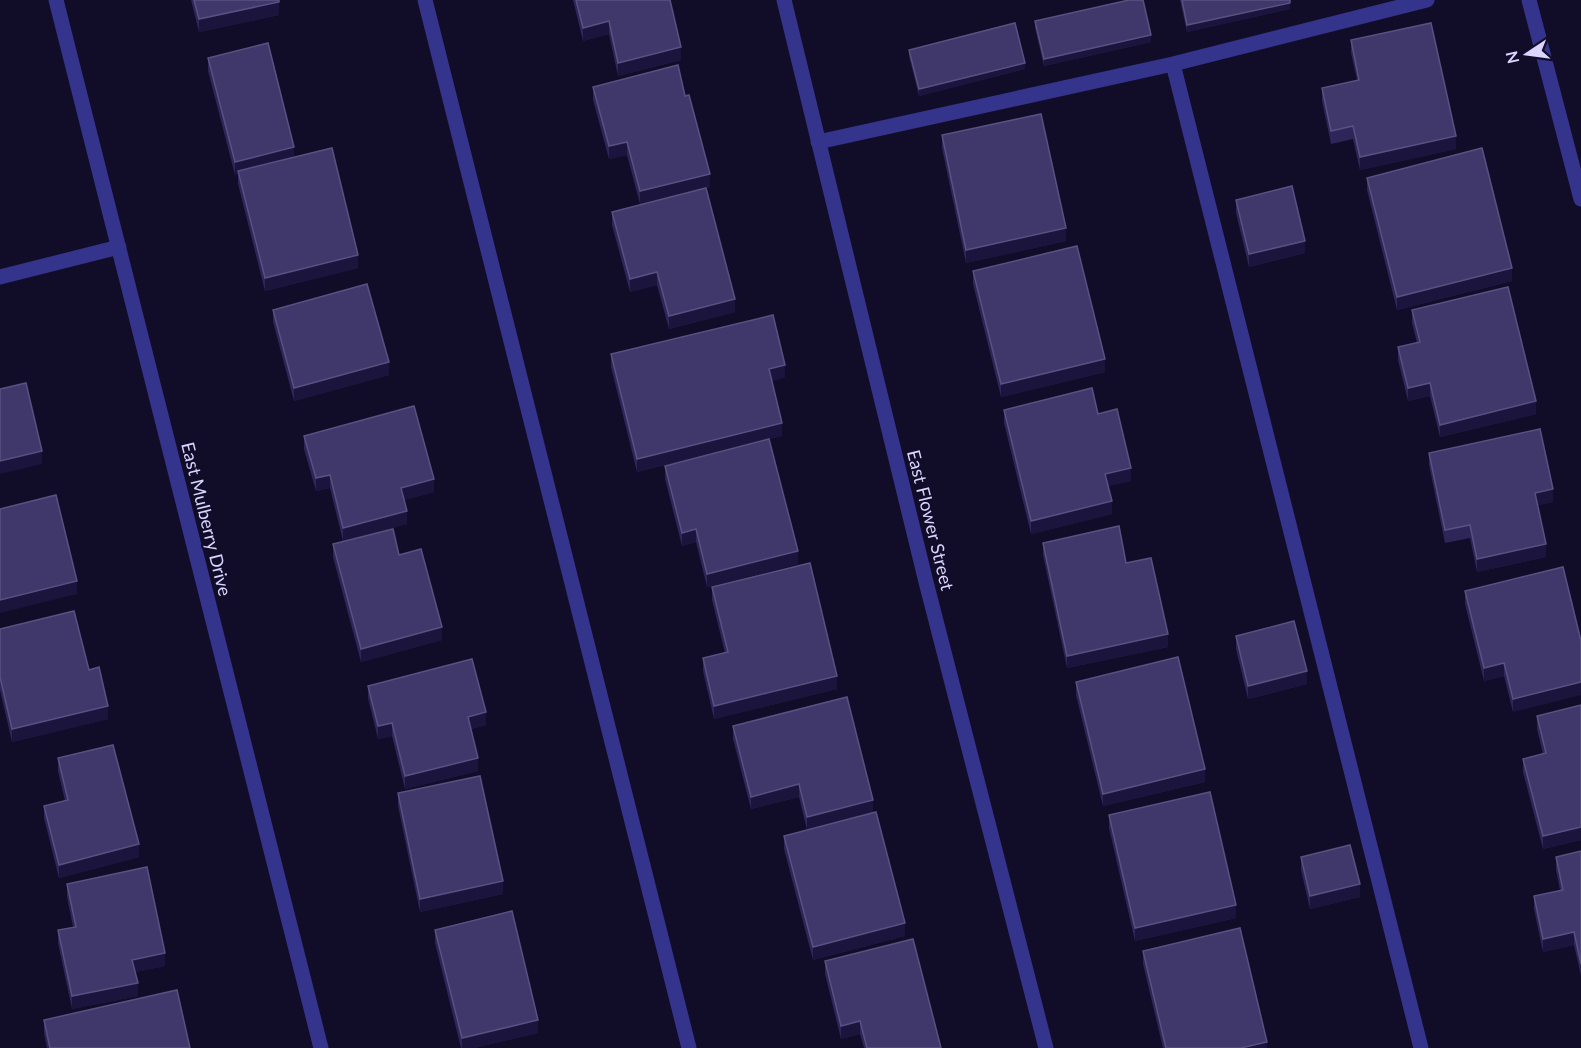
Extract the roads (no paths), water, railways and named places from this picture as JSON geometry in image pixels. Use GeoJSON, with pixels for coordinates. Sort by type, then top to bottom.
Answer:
{"type":"FeatureCollection","features":[{"type":"Feature","properties":{"kind":"street","name":"East Mulberry Drive"},"geometry":{"type":"LineString","coordinates":[[56,0],[321,1048]]}},
{"type":"Feature","properties":{"kind":"street"},"geometry":{"type":"LineString","coordinates":[[425,0],[689,1048]]}},
{"type":"Feature","properties":{"kind":"street","name":"East Flower Street"},"geometry":{"type":"LineString","coordinates":[[784,0],[929,593],[1046,1048]]}},
{"type":"Feature","properties":{"kind":"street"},"geometry":{"type":"LineString","coordinates":[[818,142],[1173,64],[1427,0]]}},
{"type":"Feature","properties":{"kind":"street"},"geometry":{"type":"LineString","coordinates":[[1528,0],[1581,199]]}},
{"type":"Feature","properties":{"kind":"street"},"geometry":{"type":"LineString","coordinates":[[1173,64],[1421,1048]]}},
{"type":"Feature","properties":{"kind":"street"},"geometry":{"type":"LineString","coordinates":[[0,277],[119,248]]}}]}
